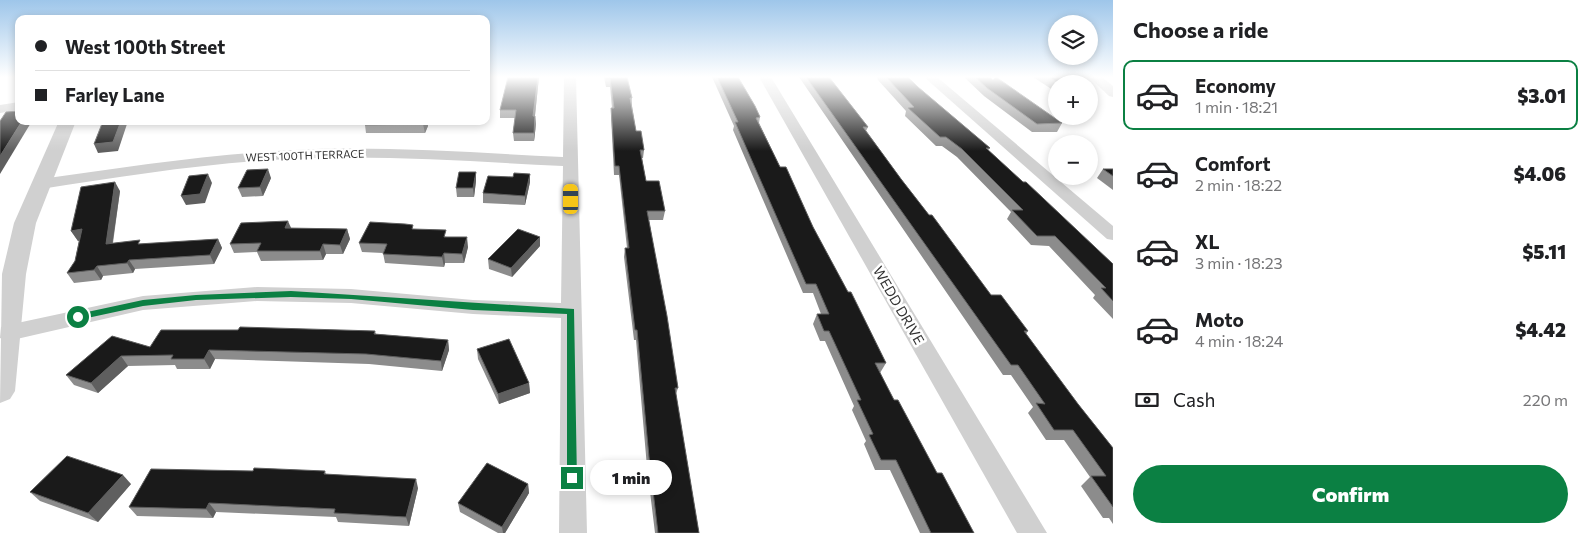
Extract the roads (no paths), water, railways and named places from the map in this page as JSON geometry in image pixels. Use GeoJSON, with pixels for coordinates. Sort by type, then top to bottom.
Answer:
{"type":"FeatureCollection","features":[{"type":"Feature","properties":{"kind":"street"},"geometry":{"type":"LineString","coordinates":[[570,102],[573,533]]}},
{"type":"Feature","properties":{"kind":"street","name":"WEDD DRIVE"},"geometry":{"type":"LineString","coordinates":[[780,102],[1034,533]]}},
{"type":"Feature","properties":{"kind":"street"},"geometry":{"type":"LineString","coordinates":[[959,102],[1113,236]]}},
{"type":"Feature","properties":{"kind":"street"},"geometry":{"type":"LineString","coordinates":[[0,109],[15,107]]}},
{"type":"Feature","properties":{"kind":"street"},"geometry":{"type":"LineString","coordinates":[[0,390],[14,274],[26,223],[66,125]]}},
{"type":"Feature","properties":{"kind":"street","name":"WEST 100TH TERRACE"},"geometry":{"type":"LineString","coordinates":[[41,184],[174,164],[302,154],[405,153],[570,162]]}},
{"type":"Feature","properties":{"kind":"street"},"geometry":{"type":"LineString","coordinates":[[8,334],[143,303],[257,294],[351,296],[473,307],[571,311]]}}]}
